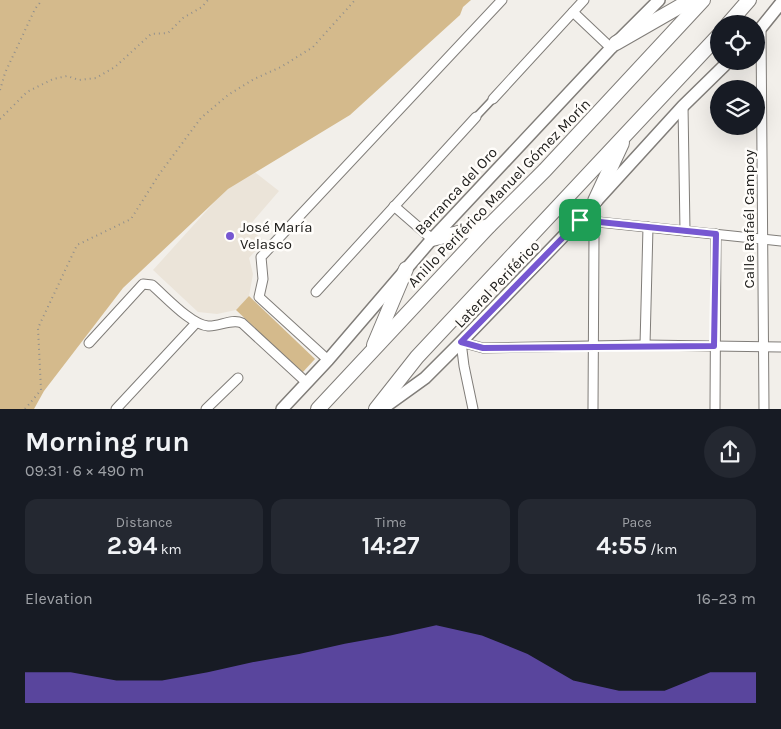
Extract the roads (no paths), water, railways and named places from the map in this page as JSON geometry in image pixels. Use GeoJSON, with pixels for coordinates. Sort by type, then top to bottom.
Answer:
{"type":"FeatureCollection","features":[{"type":"Feature","properties":{"kind":"highway"},"geometry":{"type":"LineString","coordinates":[[614,45],[691,0]]}},
{"type":"Feature","properties":{"kind":"highway","name":"Anillo Periférico Manuel Gómez Morín"},"geometry":{"type":"LineString","coordinates":[[318,409],[488,226],[545,170],[703,0]]}},
{"type":"Feature","properties":{"kind":"highway"},"geometry":{"type":"LineString","coordinates":[[736,15],[750,0]]}},
{"type":"Feature","properties":{"kind":"highway"},"geometry":{"type":"LineString","coordinates":[[376,409],[417,357],[710,44]]}},
{"type":"Feature","properties":{"kind":"highway"},"geometry":{"type":"LineString","coordinates":[[595,201],[627,132]]}},
{"type":"Feature","properties":{"kind":"highway"},"geometry":{"type":"LineString","coordinates":[[432,239],[488,226]]}},
{"type":"Feature","properties":{"kind":"highway"},"geometry":{"type":"LineString","coordinates":[[371,353],[406,269]]}},
{"type":"Feature","properties":{"kind":"street"},"geometry":{"type":"LineString","coordinates":[[328,360],[259,296],[263,279],[261,257],[502,0]]}},
{"type":"Feature","properties":{"kind":"street"},"geometry":{"type":"LineString","coordinates":[[316,292],[584,0]]}},
{"type":"Feature","properties":{"kind":"street","name":"Barranca del Oro"},"geometry":{"type":"LineString","coordinates":[[282,409],[328,360],[432,239],[614,45],[659,0]]}},
{"type":"Feature","properties":{"kind":"street"},"geometry":{"type":"LineString","coordinates":[[765,23],[781,1]]}},
{"type":"Feature","properties":{"kind":"street"},"geometry":{"type":"LineString","coordinates":[[573,12],[614,45]]}},
{"type":"Feature","properties":{"kind":"street","name":"Lateral Periférico"},"geometry":{"type":"LineString","coordinates":[[382,409],[425,378],[461,342],[580,220],[595,201],[683,106],[720,70]]}},
{"type":"Feature","properties":{"kind":"street","name":"Calle Rafaél Campoy"},"geometry":{"type":"LineString","coordinates":[[760,70],[764,409]]}},
{"type":"Feature","properties":{"kind":"street"},"geometry":{"type":"LineString","coordinates":[[683,106],[685,231]]}},
{"type":"Feature","properties":{"kind":"street"},"geometry":{"type":"LineString","coordinates":[[394,206],[432,239]]}},
{"type":"Feature","properties":{"kind":"street"},"geometry":{"type":"LineString","coordinates":[[580,220],[781,241]]}},
{"type":"Feature","properties":{"kind":"street"},"geometry":{"type":"LineString","coordinates":[[580,220],[594,237],[593,409]]}},
{"type":"Feature","properties":{"kind":"street"},"geometry":{"type":"LineString","coordinates":[[645,346],[648,227]]}},
{"type":"Feature","properties":{"kind":"street"},"geometry":{"type":"LineString","coordinates":[[715,409],[716,234]]}},
{"type":"Feature","properties":{"kind":"street"},"geometry":{"type":"LineString","coordinates":[[89,343],[143,284],[148,283],[196,323],[206,326],[217,326],[238,321],[306,382]]}},
{"type":"Feature","properties":{"kind":"street"},"geometry":{"type":"LineString","coordinates":[[116,409],[196,323]]}},
{"type":"Feature","properties":{"kind":"street"},"geometry":{"type":"LineString","coordinates":[[473,409],[461,342],[483,348],[781,347]]}},
{"type":"Feature","properties":{"kind":"street"},"geometry":{"type":"LineString","coordinates":[[206,409],[238,378]]}},
{"type":"Feature","properties":{"kind":"place","name":"José María Velasco"},"geometry":{"type":"Point","coordinates":[230,236]}}]}
